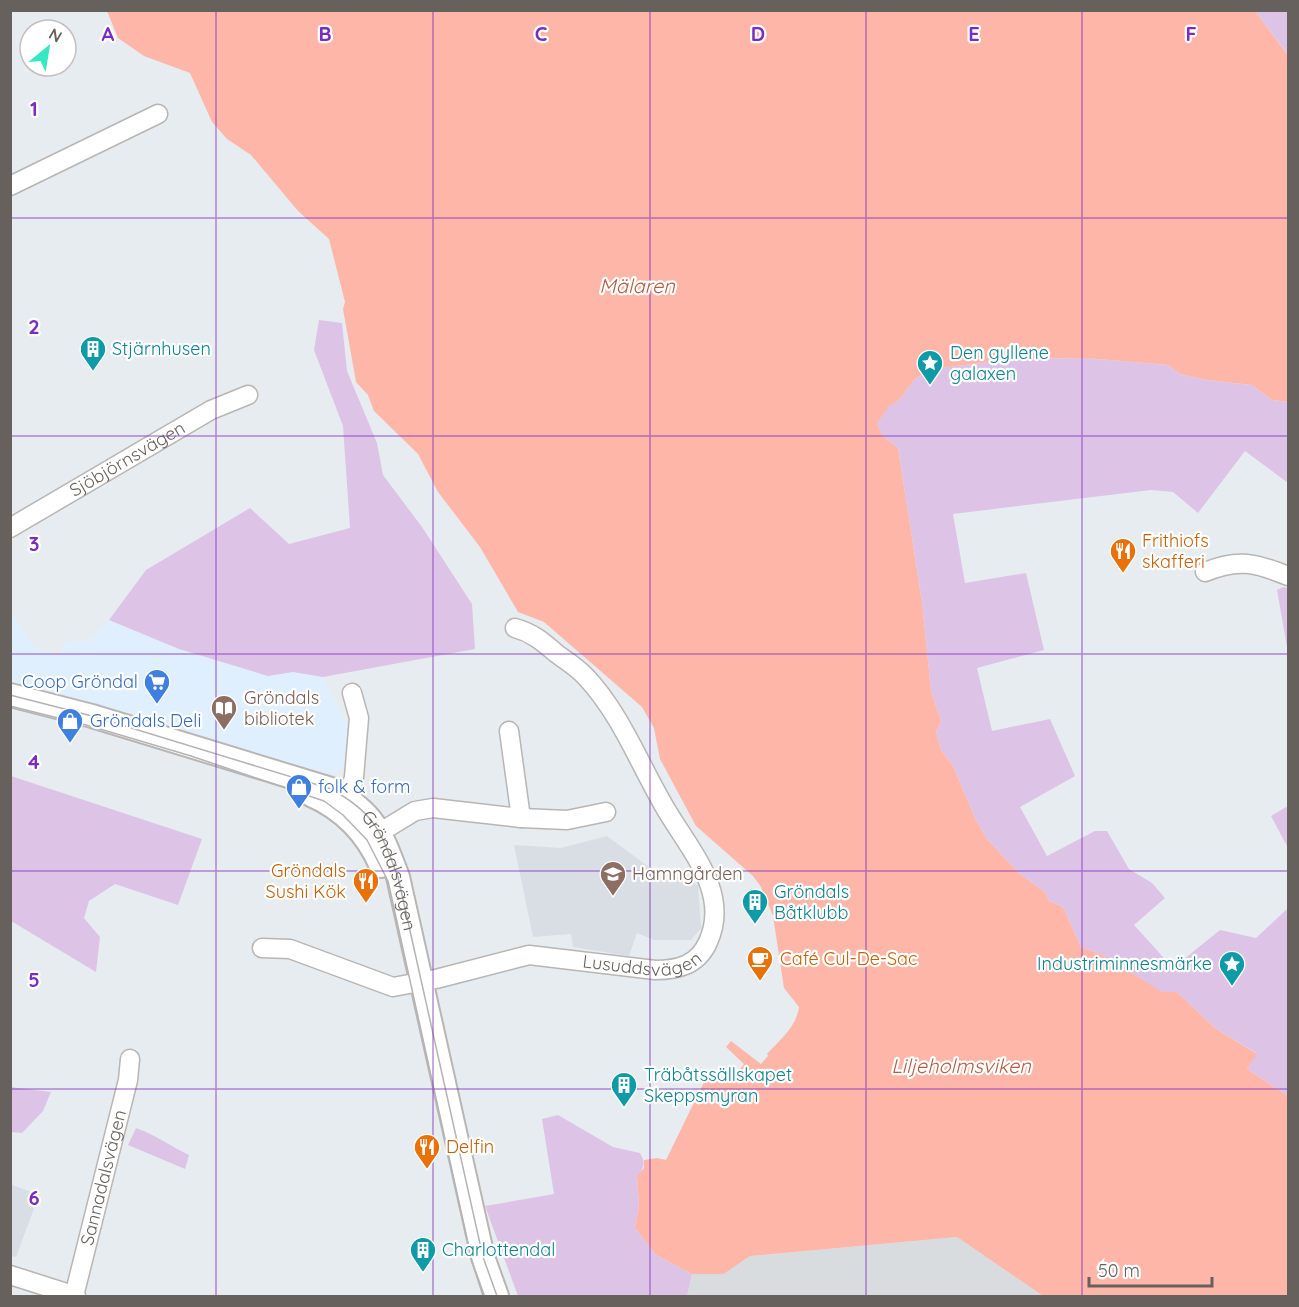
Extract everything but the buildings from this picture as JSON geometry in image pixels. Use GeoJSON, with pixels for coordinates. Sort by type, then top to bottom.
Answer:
{"type":"FeatureCollection","features":[{"type":"Feature","properties":{"kind":"street"},"geometry":{"type":"LineString","coordinates":[[10,186],[158,114]]}},
{"type":"Feature","properties":{"kind":"street","name":"Sjöbjörnsvägen"},"geometry":{"type":"LineString","coordinates":[[10,528],[211,410],[248,396]]}},
{"type":"Feature","properties":{"kind":"street"},"geometry":{"type":"LineString","coordinates":[[1205,572],[1226,563],[1250,564],[1288,576]]}},
{"type":"Feature","properties":{"kind":"street","name":"Lusuddsvägen"},"geometry":{"type":"LineString","coordinates":[[262,948],[290,949],[393,987],[529,955],[655,970],[672,970],[689,965],[700,956],[714,927],[716,899],[706,875],[665,808],[623,728],[586,677],[531,633],[515,628]]}},
{"type":"Feature","properties":{"kind":"street"},"geometry":{"type":"LineString","coordinates":[[347,807],[359,717],[352,693]]}},
{"type":"Feature","properties":{"kind":"street","name":"Gröndalsvägen"},"geometry":{"type":"LineString","coordinates":[[10,695],[104,720],[331,789],[374,836],[398,877],[416,983],[472,1261],[483,1296]]}},
{"type":"Feature","properties":{"kind":"street","name":"Gröndalsvägen"},"geometry":{"type":"LineString","coordinates":[[10,706],[90,726],[347,807]]}},
{"type":"Feature","properties":{"kind":"street"},"geometry":{"type":"LineString","coordinates":[[509,731],[521,818]]}},
{"type":"Feature","properties":{"kind":"street"},"geometry":{"type":"LineString","coordinates":[[374,836],[415,811],[433,808],[521,818],[567,819],[606,812]]}},
{"type":"Feature","properties":{"kind":"street","name":"Gröndalsvägen"},"geometry":{"type":"LineString","coordinates":[[416,983],[483,1257],[497,1296]]}},
{"type":"Feature","properties":{"kind":"street","name":"Sannadalsvägen"},"geometry":{"type":"LineString","coordinates":[[75,1296],[128,1080],[130,1059]]}},
{"type":"Feature","properties":{"kind":"street"},"geometry":{"type":"LineString","coordinates":[[10,1275],[75,1296]]}},
{"type":"Feature","properties":{"kind":"shaded area"},"geometry":{"type":"Polygon","coordinates":[[[1255,11],[1288,11],[1288,55],[1286,52],[1255,11]]]}},
{"type":"Feature","properties":{"kind":"shaded area"},"geometry":{"type":"Polygon","coordinates":[[[319,320],[342,323],[347,371],[377,443],[383,475],[422,527],[472,604],[475,649],[323,677],[293,672],[268,676],[179,649],[109,620],[146,570],[250,508],[289,544],[350,528],[343,426],[314,350],[319,320]]]}},
{"type":"Feature","properties":{"kind":"shaded area"},"geometry":{"type":"Polygon","coordinates":[[[1086,358],[1168,365],[1180,374],[1207,380],[1252,385],[1272,400],[1288,402],[1288,483],[1245,451],[1198,513],[1173,492],[1151,490],[953,514],[965,583],[1026,573],[1044,650],[977,668],[992,731],[1050,719],[1075,776],[1020,807],[1047,856],[1095,831],[1107,831],[1129,869],[1152,883],[1165,898],[1134,925],[1173,968],[1220,930],[1256,938],[1288,908],[1288,1096],[1247,1069],[1256,1053],[1215,1028],[1177,992],[1162,993],[1105,956],[1081,947],[1063,907],[1049,901],[1045,892],[1020,874],[987,839],[975,818],[953,766],[941,750],[936,732],[941,721],[931,691],[922,602],[898,448],[882,435],[877,424],[889,405],[898,401],[915,379],[932,369],[1014,359],[1086,358]]]}},
{"type":"Feature","properties":{"kind":"shaded area"},"geometry":{"type":"Polygon","coordinates":[[[1283,587],[1288,588],[1288,653],[1277,590],[1283,587]]]}},
{"type":"Feature","properties":{"kind":"shaded area"},"geometry":{"type":"Polygon","coordinates":[[[10,610],[35,648],[57,657],[66,642],[86,641],[109,620],[179,649],[268,676],[293,672],[323,677],[348,726],[343,768],[325,780],[11,690],[10,610]]]}},
{"type":"Feature","properties":{"kind":"shaded area"},"geometry":{"type":"Polygon","coordinates":[[[11,776],[202,839],[178,905],[115,884],[89,901],[84,918],[100,937],[96,972],[11,921],[11,776]]]}},
{"type":"Feature","properties":{"kind":"shaded area"},"geometry":{"type":"Polygon","coordinates":[[[1288,806],[1288,848],[1271,816],[1288,806]]]}},
{"type":"Feature","properties":{"kind":"shaded area","name":"Hamngården"},"geometry":{"type":"Polygon","coordinates":[[[607,836],[650,868],[698,885],[701,928],[691,940],[654,940],[637,933],[629,956],[573,947],[571,934],[533,937],[514,845],[561,848],[607,836]]]}},
{"type":"Feature","properties":{"kind":"shaded area"},"geometry":{"type":"Polygon","coordinates":[[[10,1087],[51,1092],[43,1111],[22,1133],[11,1132],[10,1087]]]}},
{"type":"Feature","properties":{"kind":"shaded area"},"geometry":{"type":"Polygon","coordinates":[[[558,1115],[613,1147],[640,1153],[643,1165],[637,1177],[639,1206],[635,1228],[656,1255],[692,1274],[687,1296],[518,1296],[485,1206],[554,1194],[542,1119],[558,1115]]]}},
{"type":"Feature","properties":{"kind":"shaded area"},"geometry":{"type":"Polygon","coordinates":[[[136,1128],[189,1155],[185,1169],[128,1145],[136,1128]]]}},
{"type":"Feature","properties":{"kind":"shaded area"},"geometry":{"type":"Polygon","coordinates":[[[10,1184],[39,1195],[16,1257],[11,1256],[10,1184]]]}},
{"type":"Feature","properties":{"kind":"shaded area"},"geometry":{"type":"Polygon","coordinates":[[[957,1237],[1043,1296],[687,1296],[692,1274],[724,1274],[750,1256],[957,1237]]]}},
{"type":"Feature","properties":{"kind":"water","name":"Mälaren"},"geometry":{"type":"Polygon","coordinates":[[[107,11],[1255,11],[1288,55],[1288,402],[1272,400],[1252,385],[1207,380],[1180,374],[1168,365],[1086,358],[1014,359],[932,369],[915,379],[898,401],[889,406],[877,424],[882,435],[898,448],[922,602],[931,691],[941,721],[936,732],[941,750],[953,766],[975,818],[987,839],[1020,874],[1045,892],[1049,901],[1063,907],[1081,947],[1105,956],[1162,992],[1177,992],[1215,1028],[1257,1054],[1247,1069],[1288,1096],[1288,1296],[1043,1296],[957,1237],[750,1256],[724,1274],[692,1274],[656,1255],[635,1228],[639,1206],[637,1176],[644,1168],[644,1160],[657,1158],[666,1160],[705,1080],[735,1075],[744,1064],[726,1047],[731,1041],[761,1064],[791,1027],[798,1014],[799,1007],[784,988],[773,916],[761,887],[753,876],[696,826],[660,759],[654,728],[642,707],[544,622],[518,612],[480,547],[438,492],[418,454],[374,411],[368,395],[356,382],[343,309],[345,302],[329,239],[298,211],[251,155],[227,139],[212,122],[190,73],[144,56],[118,38],[107,11]]]}},
{"type":"Feature","properties":{"kind":"tram line"},"geometry":{"type":"LineString","coordinates":[[10,695],[92,716],[331,789],[358,807],[375,825],[398,877],[483,1257],[497,1296]]}},
{"type":"Feature","properties":{"kind":"tram line"},"geometry":{"type":"LineString","coordinates":[[10,706],[90,726],[191,756],[324,801],[343,815],[367,840],[388,881],[472,1261],[483,1296]]}},
{"type":"Feature","properties":{"kind":"place","name":"Stjärnhusen"},"geometry":{"type":"Point","coordinates":[93,372]}},
{"type":"Feature","properties":{"kind":"place","name":"Den gyllene galaxen"},"geometry":{"type":"Point","coordinates":[930,386]}},
{"type":"Feature","properties":{"kind":"place","name":"Frithiofs skafferi"},"geometry":{"type":"Point","coordinates":[1123,574]}},
{"type":"Feature","properties":{"kind":"place","name":"Coop Gröndal"},"geometry":{"type":"Point","coordinates":[157,705]}},
{"type":"Feature","properties":{"kind":"place","name":"Gröndals bibliotek"},"geometry":{"type":"Point","coordinates":[224,731]}},
{"type":"Feature","properties":{"kind":"place","name":"Gröndals Deli"},"geometry":{"type":"Point","coordinates":[70,744]}},
{"type":"Feature","properties":{"kind":"place","name":"folk & form"},"geometry":{"type":"Point","coordinates":[299,810]}},
{"type":"Feature","properties":{"kind":"place","name":"Hamngården"},"geometry":{"type":"Point","coordinates":[613,897]}},
{"type":"Feature","properties":{"kind":"place","name":"Gröndals Sushi Kök"},"geometry":{"type":"Point","coordinates":[366,904]}},
{"type":"Feature","properties":{"kind":"place","name":"Gröndals Båtklubb"},"geometry":{"type":"Point","coordinates":[755,925]}},
{"type":"Feature","properties":{"kind":"place","name":"Café Cul-De-Sac"},"geometry":{"type":"Point","coordinates":[760,982]}},
{"type":"Feature","properties":{"kind":"place","name":"Industriminnesmärke"},"geometry":{"type":"Point","coordinates":[1232,987]}},
{"type":"Feature","properties":{"kind":"place","name":"Träbåtssällskapet Skeppsmyran"},"geometry":{"type":"Point","coordinates":[624,1108]}},
{"type":"Feature","properties":{"kind":"place","name":"Delfin"},"geometry":{"type":"Point","coordinates":[427,1170]}},
{"type":"Feature","properties":{"kind":"place","name":"Charlottendal"},"geometry":{"type":"Point","coordinates":[423,1273]}},
{"type":"Feature","properties":{"kind":"water label","name":"Liljeholmsviken"},"geometry":{"type":"Point","coordinates":[961,1066]}}]}
